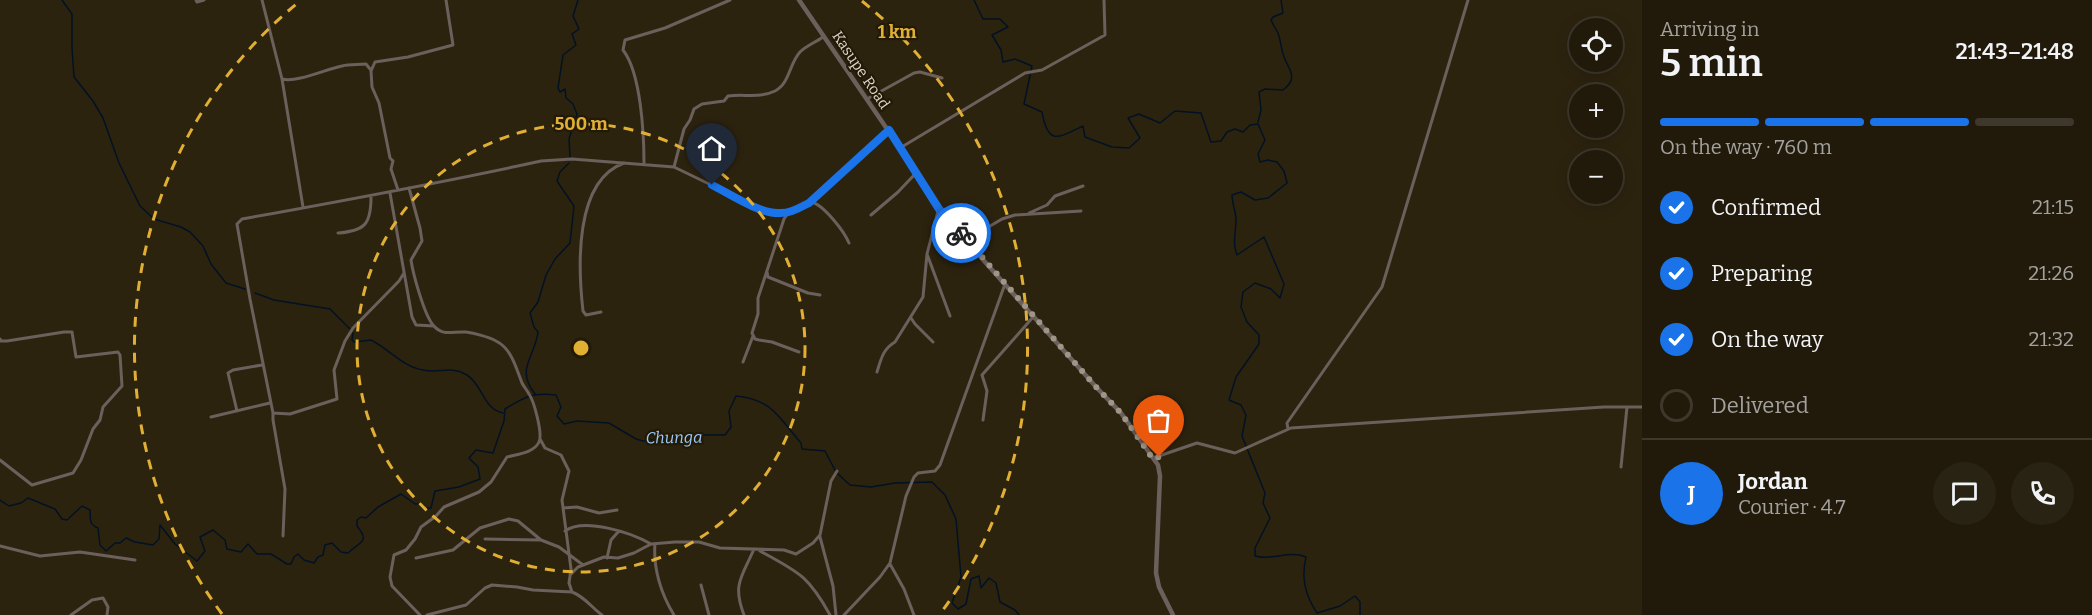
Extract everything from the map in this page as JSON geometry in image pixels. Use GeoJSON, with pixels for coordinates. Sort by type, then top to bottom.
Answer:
{"type":"FeatureCollection","features":[{"type":"Feature","properties":{"kind":"street"},"geometry":{"type":"LineString","coordinates":[[196,0],[197,2],[204,0]]}},
{"type":"Feature","properties":{"kind":"street"},"geometry":{"type":"LineString","coordinates":[[398,190],[391,169],[393,161],[390,158],[384,122],[372,87],[371,70],[375,62],[408,57],[453,45],[446,0]]}},
{"type":"Feature","properties":{"kind":"street"},"geometry":{"type":"LineString","coordinates":[[644,164],[638,95],[631,62],[623,51],[625,40],[665,28],[730,0]]}},
{"type":"Feature","properties":{"kind":"street","name":"Kasupe Road"},"geometry":{"type":"LineString","coordinates":[[799,0],[865,99],[889,130],[939,209],[1121,413],[1153,459]]}},
{"type":"Feature","properties":{"kind":"street"},"geometry":{"type":"LineString","coordinates":[[900,148],[1025,73],[1042,70],[1105,35],[1104,0]]}},
{"type":"Feature","properties":{"kind":"street"},"geometry":{"type":"LineString","coordinates":[[1288,429],[1287,423],[1382,287],[1468,0]]}},
{"type":"Feature","properties":{"kind":"street"},"geometry":{"type":"LineString","coordinates":[[262,1],[282,79],[303,207]]}},
{"type":"Feature","properties":{"kind":"street"},"geometry":{"type":"LineString","coordinates":[[674,167],[684,129],[694,109],[702,104],[724,101],[731,96],[775,91],[789,75],[794,60],[801,51],[824,37]]}},
{"type":"Feature","properties":{"kind":"street"},"geometry":{"type":"LineString","coordinates":[[282,79],[298,78],[350,64],[366,64],[371,70]]}},
{"type":"Feature","properties":{"kind":"street"},"geometry":{"type":"LineString","coordinates":[[865,99],[914,73],[942,78]]}},
{"type":"Feature","properties":{"kind":"street"},"geometry":{"type":"LineString","coordinates":[[283,536],[285,489],[238,221],[303,207],[390,194],[398,190],[541,161],[572,159],[674,167],[763,210],[777,213],[809,203],[889,130]]}},
{"type":"Feature","properties":{"kind":"street"},"geometry":{"type":"LineString","coordinates":[[601,312],[586,315],[583,311],[580,275],[585,213],[602,177],[616,166],[626,162]]}},
{"type":"Feature","properties":{"kind":"street"},"geometry":{"type":"LineString","coordinates":[[871,215],[916,173]]}},
{"type":"Feature","properties":{"kind":"street"},"geometry":{"type":"LineString","coordinates":[[963,236],[980,232],[1006,218],[1041,209],[1047,206],[1055,196],[1083,186]]}},
{"type":"Feature","properties":{"kind":"street"},"geometry":{"type":"LineString","coordinates":[[403,268],[422,241],[410,188]]}},
{"type":"Feature","properties":{"kind":"street"},"geometry":{"type":"LineString","coordinates":[[390,194],[408,301],[414,322],[417,326],[434,326]]}},
{"type":"Feature","properties":{"kind":"street"},"geometry":{"type":"LineString","coordinates":[[338,233],[358,230],[367,223],[371,197]]}},
{"type":"Feature","properties":{"kind":"street"},"geometry":{"type":"LineString","coordinates":[[809,203],[820,205],[841,229],[849,243]]}},
{"type":"Feature","properties":{"kind":"street"},"geometry":{"type":"LineString","coordinates":[[877,372],[882,356],[895,342],[923,297],[927,254],[939,209]]}},
{"type":"Feature","properties":{"kind":"street"},"geometry":{"type":"LineString","coordinates":[[743,362],[753,336],[758,314],[758,298],[766,271],[784,219],[789,211]]}},
{"type":"Feature","properties":{"kind":"street"},"geometry":{"type":"LineString","coordinates":[[1025,214],[1081,211]]}},
{"type":"Feature","properties":{"kind":"street"},"geometry":{"type":"LineString","coordinates":[[927,254],[950,316]]}},
{"type":"Feature","properties":{"kind":"street"},"geometry":{"type":"LineString","coordinates":[[411,258],[420,294],[434,326],[446,334],[467,332],[495,340],[504,346],[513,358],[523,385],[534,404],[540,439],[545,448],[561,455],[569,471],[562,500],[569,583],[572,592]]}},
{"type":"Feature","properties":{"kind":"street"},"geometry":{"type":"LineString","coordinates":[[766,271],[768,278],[820,295]]}},
{"type":"Feature","properties":{"kind":"street"},"geometry":{"type":"LineString","coordinates":[[273,413],[290,414],[337,399],[334,373],[345,341],[353,328],[404,273]]}},
{"type":"Feature","properties":{"kind":"street"},"geometry":{"type":"LineString","coordinates":[[844,615],[890,563],[906,496],[918,473],[935,471],[939,465],[1005,284]]}},
{"type":"Feature","properties":{"kind":"street"},"geometry":{"type":"LineString","coordinates":[[983,420],[987,391],[982,375],[1034,316]]}},
{"type":"Feature","properties":{"kind":"street"},"geometry":{"type":"LineString","coordinates":[[911,318],[933,342]]}},
{"type":"Feature","properties":{"kind":"street"},"geometry":{"type":"LineString","coordinates":[[0,339],[7,341],[72,332],[76,357],[118,352],[122,386],[103,407],[100,420],[93,429],[81,460],[73,473],[32,485],[0,460]]}},
{"type":"Feature","properties":{"kind":"street"},"geometry":{"type":"LineString","coordinates":[[753,336],[759,340],[772,342],[799,352]]}},
{"type":"Feature","properties":{"kind":"street"},"geometry":{"type":"LineString","coordinates":[[237,411],[228,373],[262,365]]}},
{"type":"Feature","properties":{"kind":"street"},"geometry":{"type":"LineString","coordinates":[[211,417],[270,403]]}},
{"type":"Feature","properties":{"kind":"street"},"geometry":{"type":"LineString","coordinates":[[1173,615],[1156,573],[1160,470],[1153,459],[1197,443],[1230,453],[1244,450],[1288,429],[1604,407],[1642,407]]}},
{"type":"Feature","properties":{"kind":"street"},"geometry":{"type":"LineString","coordinates":[[1622,467],[1627,408]]}},
{"type":"Feature","properties":{"kind":"street"},"geometry":{"type":"LineString","coordinates":[[420,615],[390,582],[394,555],[406,550],[421,527],[433,519],[444,507],[482,490],[494,479],[507,458],[527,452],[535,447],[540,439]]}},
{"type":"Feature","properties":{"kind":"street"},"geometry":{"type":"LineString","coordinates":[[836,473],[831,481],[820,535],[823,556],[833,586],[836,615]]}},
{"type":"Feature","properties":{"kind":"street"},"geometry":{"type":"LineString","coordinates":[[563,508],[577,507],[599,513],[617,510]]}},
{"type":"Feature","properties":{"kind":"street"},"geometry":{"type":"LineString","coordinates":[[417,558],[453,550],[480,528],[509,519],[518,521],[541,540]]}},
{"type":"Feature","properties":{"kind":"street"},"geometry":{"type":"LineString","coordinates":[[565,531],[573,526],[586,525],[633,535],[653,544]]}},
{"type":"Feature","properties":{"kind":"street"},"geometry":{"type":"LineString","coordinates":[[608,558],[611,540],[618,532]]}},
{"type":"Feature","properties":{"kind":"street"},"geometry":{"type":"LineString","coordinates":[[570,575],[583,565],[604,557],[618,558],[634,554],[653,544],[692,541],[720,548],[784,550],[796,554],[813,543],[820,535]]}},
{"type":"Feature","properties":{"kind":"street"},"geometry":{"type":"LineString","coordinates":[[485,539],[541,540],[555,545],[583,565]]}},
{"type":"Feature","properties":{"kind":"street"},"geometry":{"type":"LineString","coordinates":[[653,544],[662,591],[674,615]]}},
{"type":"Feature","properties":{"kind":"street"},"geometry":{"type":"LineString","coordinates":[[0,546],[40,556],[80,552],[135,560]]}},
{"type":"Feature","properties":{"kind":"street"},"geometry":{"type":"LineString","coordinates":[[744,615],[737,592],[738,582],[756,549]]}},
{"type":"Feature","properties":{"kind":"street"},"geometry":{"type":"LineString","coordinates":[[756,549],[803,576],[815,588],[830,615]]}},
{"type":"Feature","properties":{"kind":"street"},"geometry":{"type":"LineString","coordinates":[[890,563],[904,589],[914,615]]}},
{"type":"Feature","properties":{"kind":"street"},"geometry":{"type":"LineString","coordinates":[[428,615],[466,605],[485,588],[492,585],[572,592],[584,597],[591,607],[602,615]]}},
{"type":"Feature","properties":{"kind":"street"},"geometry":{"type":"LineString","coordinates":[[701,585],[709,615]]}},
{"type":"Feature","properties":{"kind":"street"},"geometry":{"type":"LineString","coordinates":[[71,615],[92,600],[103,597],[108,607],[107,615]]}},
{"type":"Feature","properties":{"kind":"waterway"},"geometry":{"type":"LineString","coordinates":[[62,0],[72,14],[74,77],[103,118],[119,163],[140,206],[154,219],[190,232],[203,246],[211,264],[226,283],[245,289]]}},
{"type":"Feature","properties":{"kind":"waterway"},"geometry":{"type":"LineString","coordinates":[[570,157],[569,139],[577,114],[573,104],[566,98],[565,89],[560,92],[558,88],[563,55],[576,45],[572,34],[579,29],[573,16],[578,0]]}},
{"type":"Feature","properties":{"kind":"waterway"},"geometry":{"type":"LineString","coordinates":[[974,0],[983,19],[1000,19],[1008,27],[992,35],[1001,50],[1003,62],[1015,59],[1032,66],[1024,104],[1042,112],[1044,123],[1051,135],[1061,136],[1083,126],[1085,137],[1112,147],[1129,148],[1140,138],[1128,118],[1139,114],[1160,123],[1175,111],[1201,113],[1211,142],[1221,141],[1227,132],[1235,129],[1243,132],[1250,125],[1258,124],[1265,140],[1258,154],[1260,162],[1268,160],[1277,162],[1284,171],[1287,183],[1268,198],[1255,200],[1241,192],[1232,195],[1236,217],[1234,242],[1237,255],[1264,237],[1284,284],[1280,298],[1271,289],[1255,283],[1243,292],[1241,307],[1247,322],[1259,335],[1259,344],[1236,377],[1229,400],[1241,405],[1246,415],[1242,436],[1265,493],[1263,503],[1270,518],[1255,548],[1255,556],[1300,555],[1306,557],[1305,586],[1317,613],[1340,606],[1355,596],[1360,602],[1360,615]]}},
{"type":"Feature","properties":{"kind":"waterway"},"geometry":{"type":"LineString","coordinates":[[1258,122],[1261,110],[1259,92],[1265,89],[1283,90],[1292,78],[1278,33],[1271,20],[1283,13],[1281,0]]}},
{"type":"Feature","properties":{"kind":"waterway"},"geometry":{"type":"LineString","coordinates":[[535,394],[529,385],[526,370],[538,332],[530,313],[538,302],[546,275],[555,259],[570,243],[574,206],[557,181],[560,172],[569,163]]}},
{"type":"Feature","properties":{"kind":"waterway"},"geometry":{"type":"LineString","coordinates":[[255,293],[274,300],[330,309],[350,329]]}},
{"type":"Feature","properties":{"kind":"waterway"},"geometry":{"type":"LineString","coordinates":[[353,333],[354,342],[371,340],[416,368],[429,371],[450,370],[467,375],[477,385],[491,407],[503,413]]}},
{"type":"Feature","properties":{"kind":"waterway","name":"Chunga"},"geometry":{"type":"LineString","coordinates":[[0,500],[9,506],[21,503],[28,498],[55,509],[62,519],[67,520],[82,506],[90,510],[91,523],[98,528],[100,545],[106,551],[115,543],[120,543],[126,538],[153,545],[159,539],[160,525],[175,544],[197,561],[205,551],[200,537],[213,530],[225,540],[227,549],[241,552],[248,544],[257,554],[271,554],[287,564],[291,564],[298,554],[304,560],[314,563],[318,557],[323,555],[325,545],[332,543],[341,552],[348,553],[363,538],[357,526],[357,520],[361,517],[366,518],[378,507],[401,494],[424,509],[431,508],[435,491],[459,487],[480,479],[478,467],[469,458],[476,450],[493,453],[504,421],[505,409],[524,399],[541,394],[556,395],[561,407],[557,416],[564,424],[577,421],[609,423],[643,441],[693,440],[700,435],[725,435],[731,427],[729,411],[736,396],[758,401],[774,411],[801,443],[802,449],[825,451],[836,472],[850,485],[871,487],[895,483],[932,482],[945,495],[956,519],[961,577],[952,603],[958,609],[966,604],[971,579],[979,576],[981,588],[989,578],[996,583],[1000,602],[1015,610],[1019,615]]}},
{"type":"Feature","properties":{"kind":"way so far"},"geometry":{"type":"LineString","coordinates":[[961,233],[1121,413],[1153,459],[1159,457]]}},
{"type":"Feature","properties":{"kind":"route"},"geometry":{"type":"LineString","coordinates":[[712,185],[763,210],[777,213],[796,209],[809,203],[889,130],[925,189],[939,209],[961,233]]}}]}
